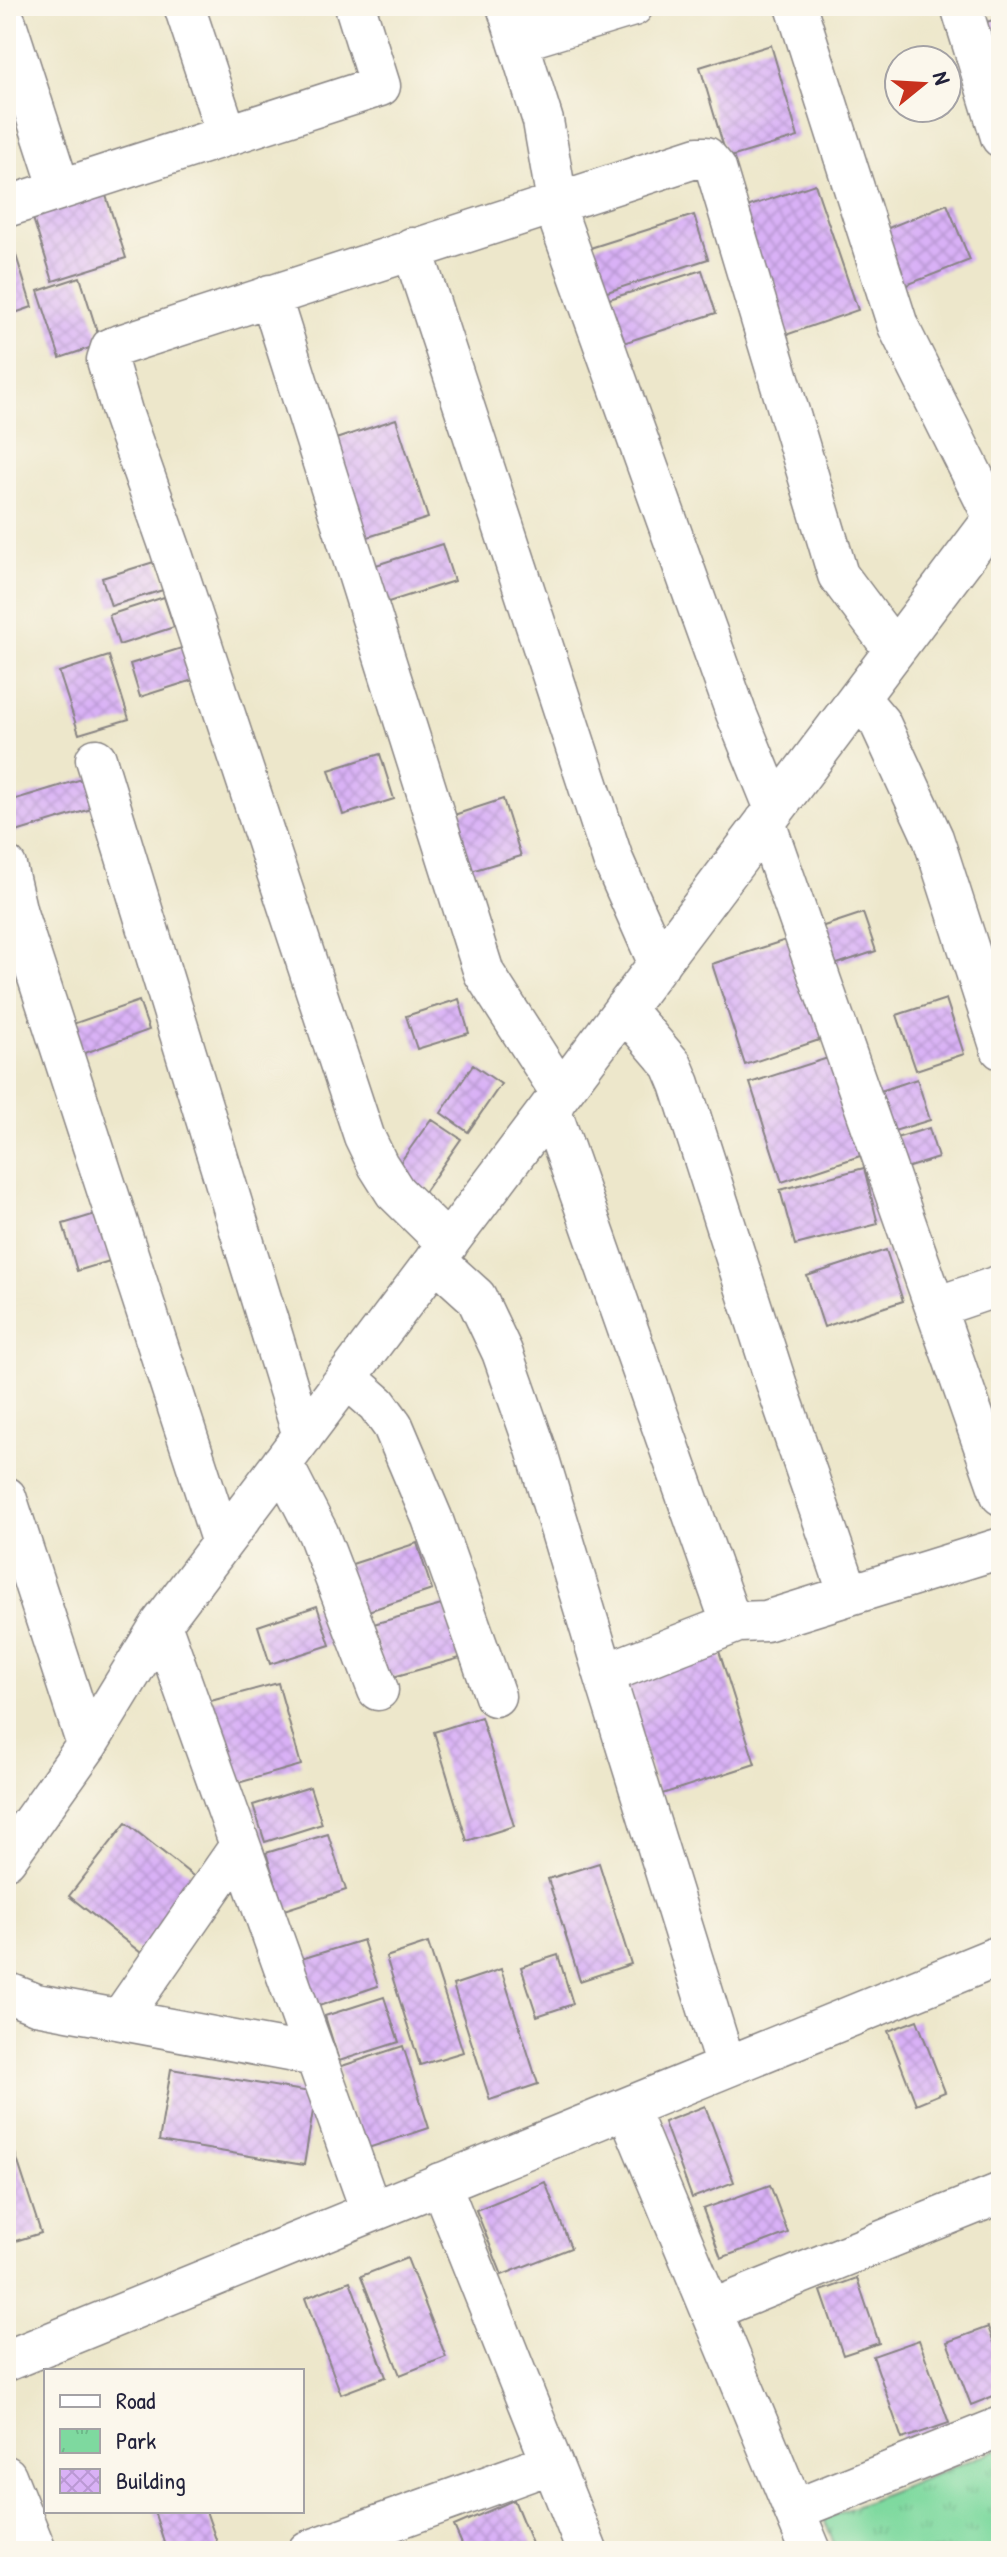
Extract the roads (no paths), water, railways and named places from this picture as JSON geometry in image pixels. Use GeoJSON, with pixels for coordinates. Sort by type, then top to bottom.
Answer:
{"type":"FeatureCollection","features":[{"type":"Feature","properties":{"kind":"street"},"geometry":{"type":"LineString","coordinates":[[184,6],[227,135]]}},
{"type":"Feature","properties":{"kind":"street"},"geometry":{"type":"LineString","coordinates":[[6,207],[380,86],[355,6]]}},
{"type":"Feature","properties":{"kind":"street"},"geometry":{"type":"LineString","coordinates":[[633,6],[513,24],[543,121],[561,225],[736,713],[1001,1495]]}},
{"type":"Feature","properties":{"kind":"street"},"geometry":{"type":"LineString","coordinates":[[6,1859],[87,1745],[161,1624],[998,514],[898,326],[796,6]]}},
{"type":"Feature","properties":{"kind":"street"},"geometry":{"type":"LineString","coordinates":[[961,6],[1001,137]]}},
{"type":"Feature","properties":{"kind":"street"},"geometry":{"type":"LineString","coordinates":[[6,23],[60,189]]}},
{"type":"Feature","properties":{"kind":"street"},"geometry":{"type":"LineString","coordinates":[[726,2067],[536,1449],[502,1352],[476,1297],[395,1192],[364,1136],[170,548],[123,415],[107,360],[111,348],[412,248],[706,157],[712,162],[721,184],[838,575],[894,650]]}},
{"type":"Feature","properties":{"kind":"street"},"geometry":{"type":"LineString","coordinates":[[412,248],[613,860],[659,964]]}},
{"type":"Feature","properties":{"kind":"street"},"geometry":{"type":"LineString","coordinates":[[270,295],[484,973],[556,1100],[720,1598],[738,1622]]}},
{"type":"Feature","properties":{"kind":"street"},"geometry":{"type":"LineString","coordinates":[[859,698],[880,723],[933,838],[1001,1049]]}},
{"type":"Feature","properties":{"kind":"street"},"geometry":{"type":"LineString","coordinates":[[96,759],[292,1450],[318,1533],[378,1690]]}},
{"type":"Feature","properties":{"kind":"street"},"geometry":{"type":"LineString","coordinates":[[6,866],[12,915],[222,1543]]}},
{"type":"Feature","properties":{"kind":"street"},"geometry":{"type":"LineString","coordinates":[[624,1009],[672,1065],[680,1084],[779,1392],[849,1595]]}},
{"type":"Feature","properties":{"kind":"street"},"geometry":{"type":"LineString","coordinates":[[936,1307],[1001,1285]]}},
{"type":"Feature","properties":{"kind":"street"},"geometry":{"type":"LineString","coordinates":[[347,1378],[377,1404],[393,1426],[432,1518],[495,1696]]}},
{"type":"Feature","properties":{"kind":"street"},"geometry":{"type":"LineString","coordinates":[[6,1497],[87,1745]]}},
{"type":"Feature","properties":{"kind":"street"},"geometry":{"type":"LineString","coordinates":[[604,1674],[738,1622],[766,1621],[1001,1548]]}},
{"type":"Feature","properties":{"kind":"street"},"geometry":{"type":"LineString","coordinates":[[161,1624],[371,2211]]}},
{"type":"Feature","properties":{"kind":"street"},"geometry":{"type":"LineString","coordinates":[[120,2019],[240,1846]]}},
{"type":"Feature","properties":{"kind":"street"},"geometry":{"type":"LineString","coordinates":[[6,2361],[1001,1955]]}},
{"type":"Feature","properties":{"kind":"street"},"geometry":{"type":"LineString","coordinates":[[6,1992],[36,2004],[316,2056]]}},
{"type":"Feature","properties":{"kind":"street"},"geometry":{"type":"LineString","coordinates":[[627,2108],[811,2551]]}},
{"type":"Feature","properties":{"kind":"street"},"geometry":{"type":"LineString","coordinates":[[440,2183],[587,2551]]}},
{"type":"Feature","properties":{"kind":"street"},"geometry":{"type":"LineString","coordinates":[[711,2310],[1001,2193]]}},
{"type":"Feature","properties":{"kind":"street"},"geometry":{"type":"LineString","coordinates":[[794,2510],[1001,2427]]}},
{"type":"Feature","properties":{"kind":"street"},"geometry":{"type":"LineString","coordinates":[[308,2551],[552,2463]]}},
{"type":"Feature","properties":{"kind":"street"},"geometry":{"type":"LineString","coordinates":[[6,2476],[36,2551]]}}]}
